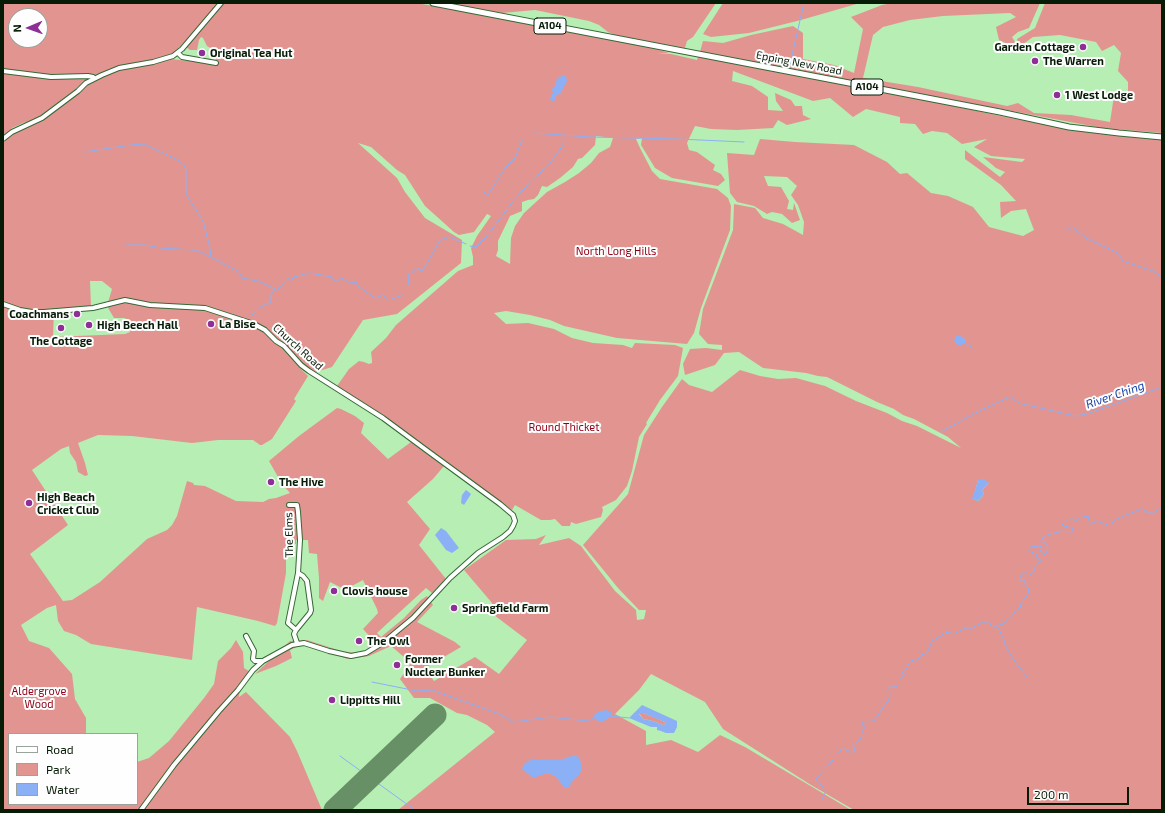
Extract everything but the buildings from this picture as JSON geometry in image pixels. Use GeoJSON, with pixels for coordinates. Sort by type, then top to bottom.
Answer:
{"type":"FeatureCollection","features":[{"type":"Feature","properties":{"kind":"main road","name":"Epping New Road"},"geometry":{"type":"LineString","coordinates":[[433,3],[1000,112],[1069,127],[1119,134],[1162,137]]}},
{"type":"Feature","properties":{"kind":"street"},"geometry":{"type":"LineString","coordinates":[[3,139],[12,132],[42,118],[73,95],[86,83],[94,79],[119,68],[170,58],[178,53],[221,3]]}},
{"type":"Feature","properties":{"kind":"street"},"geometry":{"type":"LineString","coordinates":[[178,53],[182,57],[216,63]]}},
{"type":"Feature","properties":{"kind":"street"},"geometry":{"type":"LineString","coordinates":[[3,71],[51,77],[88,76],[93,77],[94,79]]}},
{"type":"Feature","properties":{"kind":"street","name":"Church Road"},"geometry":{"type":"LineString","coordinates":[[3,304],[20,310],[44,312],[93,308],[125,300],[150,305],[194,306],[205,308],[254,324],[265,330],[276,341],[284,346],[301,365],[309,371],[383,418],[505,507],[512,514],[515,521],[510,531],[478,553],[450,578],[413,618],[384,642],[366,653],[351,656],[329,651],[308,643],[297,643]]}},
{"type":"Feature","properties":{"kind":"street","name":"The Elms"},"geometry":{"type":"LineString","coordinates":[[289,505],[297,505],[300,540],[298,573],[288,623],[296,630]]}},
{"type":"Feature","properties":{"kind":"street","name":"The Elms"},"geometry":{"type":"LineString","coordinates":[[297,643],[294,634],[311,610],[307,581],[298,573]]}},
{"type":"Feature","properties":{"kind":"street"},"geometry":{"type":"LineString","coordinates":[[246,636],[254,651],[253,659],[255,661],[263,661]]}},
{"type":"Feature","properties":{"kind":"street"},"geometry":{"type":"LineString","coordinates":[[141,810],[174,765],[238,690],[253,670],[263,661],[297,643]]}},
{"type":"Feature","properties":{"kind":"green space"},"geometry":{"type":"Polygon","coordinates":[[[3,3],[219,3],[176,51],[168,56],[118,66],[93,76],[36,119],[12,128],[3,137],[3,3]]]}},
{"type":"Feature","properties":{"kind":"green space"},"geometry":{"type":"Polygon","coordinates":[[[224,3],[417,3],[657,49],[669,53],[657,53],[671,54],[697,60],[698,57],[786,73],[1061,128],[1162,139],[1162,810],[854,810],[811,785],[723,729],[705,702],[651,674],[639,690],[615,714],[646,731],[646,745],[671,740],[698,752],[720,735],[745,747],[851,810],[398,810],[495,732],[487,725],[467,715],[457,713],[430,698],[414,698],[400,679],[411,663],[391,646],[369,656],[348,659],[304,645],[299,646],[290,650],[292,658],[255,674],[290,641],[307,640],[344,652],[357,653],[372,647],[369,643],[373,640],[363,629],[378,613],[363,580],[348,588],[346,592],[342,588],[330,582],[323,601],[319,598],[317,554],[309,553],[308,540],[296,540],[296,544],[286,543],[286,573],[277,623],[275,626],[197,607],[192,660],[91,644],[76,635],[64,631],[58,621],[56,605],[47,608],[21,625],[29,641],[49,648],[72,674],[75,699],[86,718],[86,733],[8,733],[8,805],[138,805],[138,762],[149,758],[169,741],[204,698],[214,684],[218,661],[231,648],[236,640],[243,652],[244,668],[252,673],[240,685],[239,697],[246,692],[290,737],[322,810],[3,810],[3,143],[12,133],[36,122],[88,83],[109,73],[171,59],[215,64],[217,52],[207,46],[203,38],[201,37],[199,40],[197,50],[190,50],[186,47],[217,9],[224,3]],[[733,71],[732,81],[752,86],[768,97],[768,110],[783,111],[776,101],[775,93],[791,100],[795,106],[802,106],[803,115],[811,119],[787,125],[778,120],[773,128],[737,130],[711,129],[695,126],[687,143],[689,150],[697,152],[715,165],[713,170],[721,174],[725,180],[718,186],[672,178],[655,168],[641,145],[642,138],[636,139],[652,171],[660,179],[717,189],[728,198],[731,206],[730,230],[701,308],[694,333],[687,344],[617,338],[564,326],[550,320],[530,315],[506,311],[494,313],[506,324],[528,323],[554,329],[572,338],[593,343],[623,345],[632,348],[635,343],[675,345],[683,348],[678,376],[660,400],[639,437],[632,471],[627,486],[616,500],[602,507],[603,510],[601,517],[576,524],[571,522],[570,526],[562,526],[555,519],[541,520],[515,505],[512,510],[441,458],[337,386],[349,369],[359,361],[369,364],[372,363],[371,352],[386,338],[396,325],[458,271],[473,265],[471,248],[477,236],[491,216],[487,214],[474,232],[459,235],[425,206],[405,175],[397,170],[371,147],[358,143],[397,178],[405,192],[425,218],[462,240],[461,263],[397,314],[363,320],[332,367],[316,372],[296,362],[308,376],[294,399],[296,401],[272,439],[262,445],[253,440],[218,440],[192,443],[132,436],[98,435],[78,443],[88,475],[85,476],[78,472],[76,462],[70,453],[69,446],[61,449],[32,470],[68,525],[30,554],[63,601],[72,600],[100,582],[147,539],[167,530],[177,516],[187,481],[193,483],[194,485],[205,486],[236,501],[263,502],[290,493],[282,484],[269,461],[299,436],[337,408],[355,416],[364,423],[361,433],[388,459],[411,442],[444,466],[433,479],[407,502],[430,529],[419,545],[446,579],[432,593],[426,588],[377,633],[381,637],[427,596],[433,605],[417,622],[455,642],[461,647],[425,668],[434,681],[475,657],[499,674],[527,640],[494,615],[492,603],[464,570],[506,540],[536,539],[546,535],[539,545],[569,538],[581,546],[615,591],[636,610],[637,620],[644,619],[646,610],[639,610],[618,588],[583,545],[628,494],[644,435],[682,379],[689,385],[712,392],[740,370],[760,376],[778,379],[796,378],[825,386],[902,421],[917,426],[961,448],[948,437],[827,377],[763,368],[739,352],[724,353],[715,365],[685,375],[683,364],[690,349],[706,348],[722,350],[722,345],[708,344],[699,334],[703,309],[733,230],[734,204],[755,208],[763,218],[783,224],[803,235],[804,222],[798,205],[791,195],[797,186],[787,177],[764,176],[768,186],[781,187],[789,201],[787,209],[793,210],[794,203],[800,220],[792,223],[782,214],[772,212],[767,214],[754,206],[737,202],[730,193],[727,153],[754,155],[760,139],[854,145],[887,162],[900,174],[907,173],[931,193],[948,196],[973,207],[989,227],[1023,236],[1034,230],[1026,209],[1011,211],[1001,218],[1000,202],[1016,201],[1001,185],[965,159],[965,150],[1000,177],[1005,172],[996,168],[983,157],[1022,162],[1025,159],[991,156],[974,147],[987,139],[962,144],[947,133],[932,131],[923,134],[915,124],[900,123],[900,117],[866,109],[853,117],[830,98],[813,101],[733,71]],[[596,136],[595,145],[582,158],[578,159],[573,167],[547,187],[542,186],[538,195],[534,199],[522,202],[522,211],[510,216],[498,241],[496,256],[510,264],[511,238],[515,226],[524,213],[547,192],[579,173],[591,163],[599,153],[610,147],[613,138],[596,136]],[[90,281],[91,306],[54,310],[53,337],[125,334],[130,332],[125,318],[114,318],[107,306],[112,289],[102,281],[90,281]],[[978,480],[973,499],[978,501],[984,493],[982,490],[989,483],[978,480]]]}},
{"type":"Feature","properties":{"kind":"green space"},"geometry":{"type":"Polygon","coordinates":[[[442,3],[716,3],[693,37],[687,41],[685,48],[620,37],[589,21],[535,10],[502,13],[442,3]]]}},
{"type":"Feature","properties":{"kind":"green space"},"geometry":{"type":"Polygon","coordinates":[[[723,3],[860,3],[749,33],[711,37],[703,34],[723,3]]]}},
{"type":"Feature","properties":{"kind":"green space"},"geometry":{"type":"Polygon","coordinates":[[[892,3],[1040,3],[1029,28],[1018,32],[1012,37],[1015,42],[1012,46],[999,40],[996,27],[1016,17],[1010,13],[943,16],[910,20],[883,27],[873,35],[863,78],[918,87],[1007,106],[1018,103],[1034,113],[1071,115],[1110,122],[1114,96],[1128,93],[1128,82],[1118,71],[1121,53],[1114,45],[1102,51],[1096,42],[1060,35],[1033,37],[1019,47],[1017,39],[1035,28],[1045,3],[1162,3],[1162,133],[1102,128],[700,52],[703,41],[723,43],[793,26],[803,33],[803,59],[834,65],[854,73],[863,29],[851,17],[882,5],[892,3]]]}},
{"type":"Feature","properties":{"kind":"green space"},"geometry":{"type":"Polygon","coordinates":[[[639,713],[656,718],[665,722],[666,724],[663,725],[643,719],[639,713]]]}},
{"type":"Feature","properties":{"kind":"water"},"geometry":{"type":"Polygon","coordinates":[[[563,75],[566,76],[567,81],[560,94],[556,95],[556,100],[552,101],[550,99],[553,92],[551,89],[554,88],[557,79],[563,75]]]}},
{"type":"Feature","properties":{"kind":"water"},"geometry":{"type":"Polygon","coordinates":[[[958,335],[966,340],[965,343],[960,346],[954,341],[958,335]]]}},
{"type":"Feature","properties":{"kind":"water"},"geometry":{"type":"Polygon","coordinates":[[[984,479],[989,483],[982,490],[984,493],[982,497],[978,501],[972,499],[978,480],[984,479]]]}},
{"type":"Feature","properties":{"kind":"water"},"geometry":{"type":"Polygon","coordinates":[[[466,490],[471,494],[464,505],[461,503],[462,495],[466,490]]]}},
{"type":"Feature","properties":{"kind":"water"},"geometry":{"type":"Polygon","coordinates":[[[441,528],[446,531],[459,548],[452,553],[446,550],[435,535],[441,528]]]}},
{"type":"Feature","properties":{"kind":"water"},"geometry":{"type":"Polygon","coordinates":[[[642,705],[677,721],[677,727],[674,733],[666,733],[657,730],[657,727],[651,727],[629,718],[642,705]],[[643,713],[639,714],[643,719],[663,725],[666,724],[665,722],[643,713]]]}},
{"type":"Feature","properties":{"kind":"water"},"geometry":{"type":"Polygon","coordinates":[[[606,710],[611,712],[611,716],[607,719],[602,722],[594,718],[594,715],[598,712],[606,710]]]}},
{"type":"Feature","properties":{"kind":"water"},"geometry":{"type":"Polygon","coordinates":[[[575,755],[580,759],[582,769],[569,787],[565,788],[555,776],[550,774],[532,777],[522,769],[524,764],[530,760],[560,760],[575,755]]]}},
{"type":"Feature","properties":{"kind":"waterway"},"geometry":{"type":"LineString","coordinates":[[803,67],[790,64],[804,3]]}},
{"type":"Feature","properties":{"kind":"waterway"},"geometry":{"type":"LineString","coordinates":[[529,137],[533,133],[590,137],[744,142]]}},
{"type":"Feature","properties":{"kind":"waterway"},"geometry":{"type":"LineString","coordinates":[[470,246],[476,247],[486,237],[514,200],[533,179],[548,166],[563,145],[564,135]]}},
{"type":"Feature","properties":{"kind":"waterway"},"geometry":{"type":"LineString","coordinates":[[484,192],[488,195],[505,168],[515,158],[523,140]]}},
{"type":"Feature","properties":{"kind":"waterway"},"geometry":{"type":"LineString","coordinates":[[84,152],[144,144],[178,160],[186,169],[186,194],[203,221],[211,257],[236,270],[239,274]]}},
{"type":"Feature","properties":{"kind":"waterway"},"geometry":{"type":"LineString","coordinates":[[1066,230],[1072,227],[1086,238],[1118,253],[1123,261],[1153,271],[1162,277]]}},
{"type":"Feature","properties":{"kind":"waterway"},"geometry":{"type":"LineString","coordinates":[[409,285],[408,275],[419,268],[421,271],[423,270],[440,240],[450,237],[466,244]]}},
{"type":"Feature","properties":{"kind":"waterway"},"geometry":{"type":"LineString","coordinates":[[126,245],[145,245],[161,248],[194,250],[210,257]]}},
{"type":"Feature","properties":{"kind":"waterway"},"geometry":{"type":"LineString","coordinates":[[240,274],[242,278],[258,281],[277,290],[288,278],[291,280],[294,277],[309,273]]}},
{"type":"Feature","properties":{"kind":"waterway"},"geometry":{"type":"LineString","coordinates":[[310,273],[332,277],[335,282],[342,278],[350,283],[356,282],[358,286],[375,298],[383,295],[389,300],[405,293]]}},
{"type":"Feature","properties":{"kind":"waterway"},"geometry":{"type":"LineString","coordinates":[[251,317],[258,308],[271,302],[271,294],[276,290]]}},
{"type":"Feature","properties":{"kind":"waterway"},"geometry":{"type":"LineString","coordinates":[[965,343],[973,348]]}},
{"type":"Feature","properties":{"kind":"waterway","name":"River Ching"},"geometry":{"type":"LineString","coordinates":[[941,432],[981,410],[1010,397],[1019,403],[1075,416],[1087,414],[1162,387]]}},
{"type":"Feature","properties":{"kind":"waterway"},"geometry":{"type":"LineString","coordinates":[[1142,509],[1148,513],[1153,513],[1162,507]]}},
{"type":"Feature","properties":{"kind":"waterway"},"geometry":{"type":"LineString","coordinates":[[1112,523],[1117,519],[1141,509]]}},
{"type":"Feature","properties":{"kind":"waterway"},"geometry":{"type":"LineString","coordinates":[[1018,609],[1028,594],[1029,589],[1025,584],[1025,580],[1019,580],[1020,577],[1026,572],[1030,575],[1034,572],[1034,568],[1041,560],[1037,558],[1036,554],[1029,551],[1030,547],[1040,546],[1042,548],[1040,551],[1045,555],[1048,545],[1041,541],[1042,539],[1047,535],[1062,531],[1070,532],[1073,530],[1072,528],[1062,524],[1066,520],[1072,519],[1077,521],[1078,518],[1088,516],[1090,524],[1097,521],[1108,525]]}},
{"type":"Feature","properties":{"kind":"waterway"},"geometry":{"type":"LineString","coordinates":[[898,680],[904,676],[902,673],[905,671],[910,662],[912,660],[914,662],[917,661],[921,655],[927,653],[932,641],[945,633],[948,632],[954,634],[965,628],[972,628],[983,622],[987,622],[993,626],[1003,624],[1016,610]]}},
{"type":"Feature","properties":{"kind":"waterway"},"geometry":{"type":"LineString","coordinates":[[997,626],[1006,647],[1027,677]]}},
{"type":"Feature","properties":{"kind":"waterway"},"geometry":{"type":"LineString","coordinates":[[372,682],[417,691],[432,690],[499,714],[514,722],[550,717],[588,721],[594,718]]}},
{"type":"Feature","properties":{"kind":"waterway"},"geometry":{"type":"LineString","coordinates":[[837,755],[844,749],[851,752],[855,751],[853,744],[857,743],[861,738],[862,731],[866,728],[862,725],[862,722],[874,721],[888,701],[890,695],[889,688],[899,685]]}},
{"type":"Feature","properties":{"kind":"waterway"},"geometry":{"type":"LineString","coordinates":[[610,716],[629,718]]}},
{"type":"Feature","properties":{"kind":"waterway"},"geometry":{"type":"LineString","coordinates":[[340,756],[415,810]]}},
{"type":"Feature","properties":{"kind":"waterway"},"geometry":{"type":"LineString","coordinates":[[824,790],[815,780],[833,760]]}},
{"type":"Feature","properties":{"kind":"waterway"},"geometry":{"type":"LineString","coordinates":[[822,799],[825,793]]}},
{"type":"Feature","properties":{"kind":"runway"},"geometry":{"type":"LineString","coordinates":[[335,810],[435,715]]}},
{"type":"Feature","properties":{"kind":"place","name":"Garden Cottage"},"geometry":{"type":"Point","coordinates":[1083,47]}},
{"type":"Feature","properties":{"kind":"place","name":"Original Tea Hut"},"geometry":{"type":"Point","coordinates":[202,53]}},
{"type":"Feature","properties":{"kind":"place","name":"The Warren"},"geometry":{"type":"Point","coordinates":[1035,61]}},
{"type":"Feature","properties":{"kind":"place","name":"1 West Lodge"},"geometry":{"type":"Point","coordinates":[1057,95]}},
{"type":"Feature","properties":{"kind":"place","name":"Coachmans"},"geometry":{"type":"Point","coordinates":[77,314]}},
{"type":"Feature","properties":{"kind":"place","name":"La Bise"},"geometry":{"type":"Point","coordinates":[211,324]}},
{"type":"Feature","properties":{"kind":"place","name":"High Beech Hall"},"geometry":{"type":"Point","coordinates":[89,325]}},
{"type":"Feature","properties":{"kind":"place","name":"The Cottage"},"geometry":{"type":"Point","coordinates":[61,328]}},
{"type":"Feature","properties":{"kind":"place","name":"The Hive"},"geometry":{"type":"Point","coordinates":[271,482]}},
{"type":"Feature","properties":{"kind":"place","name":"High Beach Cricket Club"},"geometry":{"type":"Point","coordinates":[29,503]}},
{"type":"Feature","properties":{"kind":"place","name":"Clovis house"},"geometry":{"type":"Point","coordinates":[334,591]}},
{"type":"Feature","properties":{"kind":"place","name":"Springfield Farm"},"geometry":{"type":"Point","coordinates":[454,608]}},
{"type":"Feature","properties":{"kind":"place","name":"The Owl"},"geometry":{"type":"Point","coordinates":[359,641]}},
{"type":"Feature","properties":{"kind":"place","name":"Former Nuclear Bunker"},"geometry":{"type":"Point","coordinates":[397,665]}},
{"type":"Feature","properties":{"kind":"place","name":"Lippitts Hill"},"geometry":{"type":"Point","coordinates":[332,700]}},
{"type":"Feature","properties":{"kind":"park label","name":"North Long Hills"},"geometry":{"type":"Point","coordinates":[616,251]}},
{"type":"Feature","properties":{"kind":"park label","name":"Round Thicket"},"geometry":{"type":"Point","coordinates":[564,427]}},
{"type":"Feature","properties":{"kind":"park label","name":"Aldergrove Wood"},"geometry":{"type":"Point","coordinates":[39,697]}}]}
